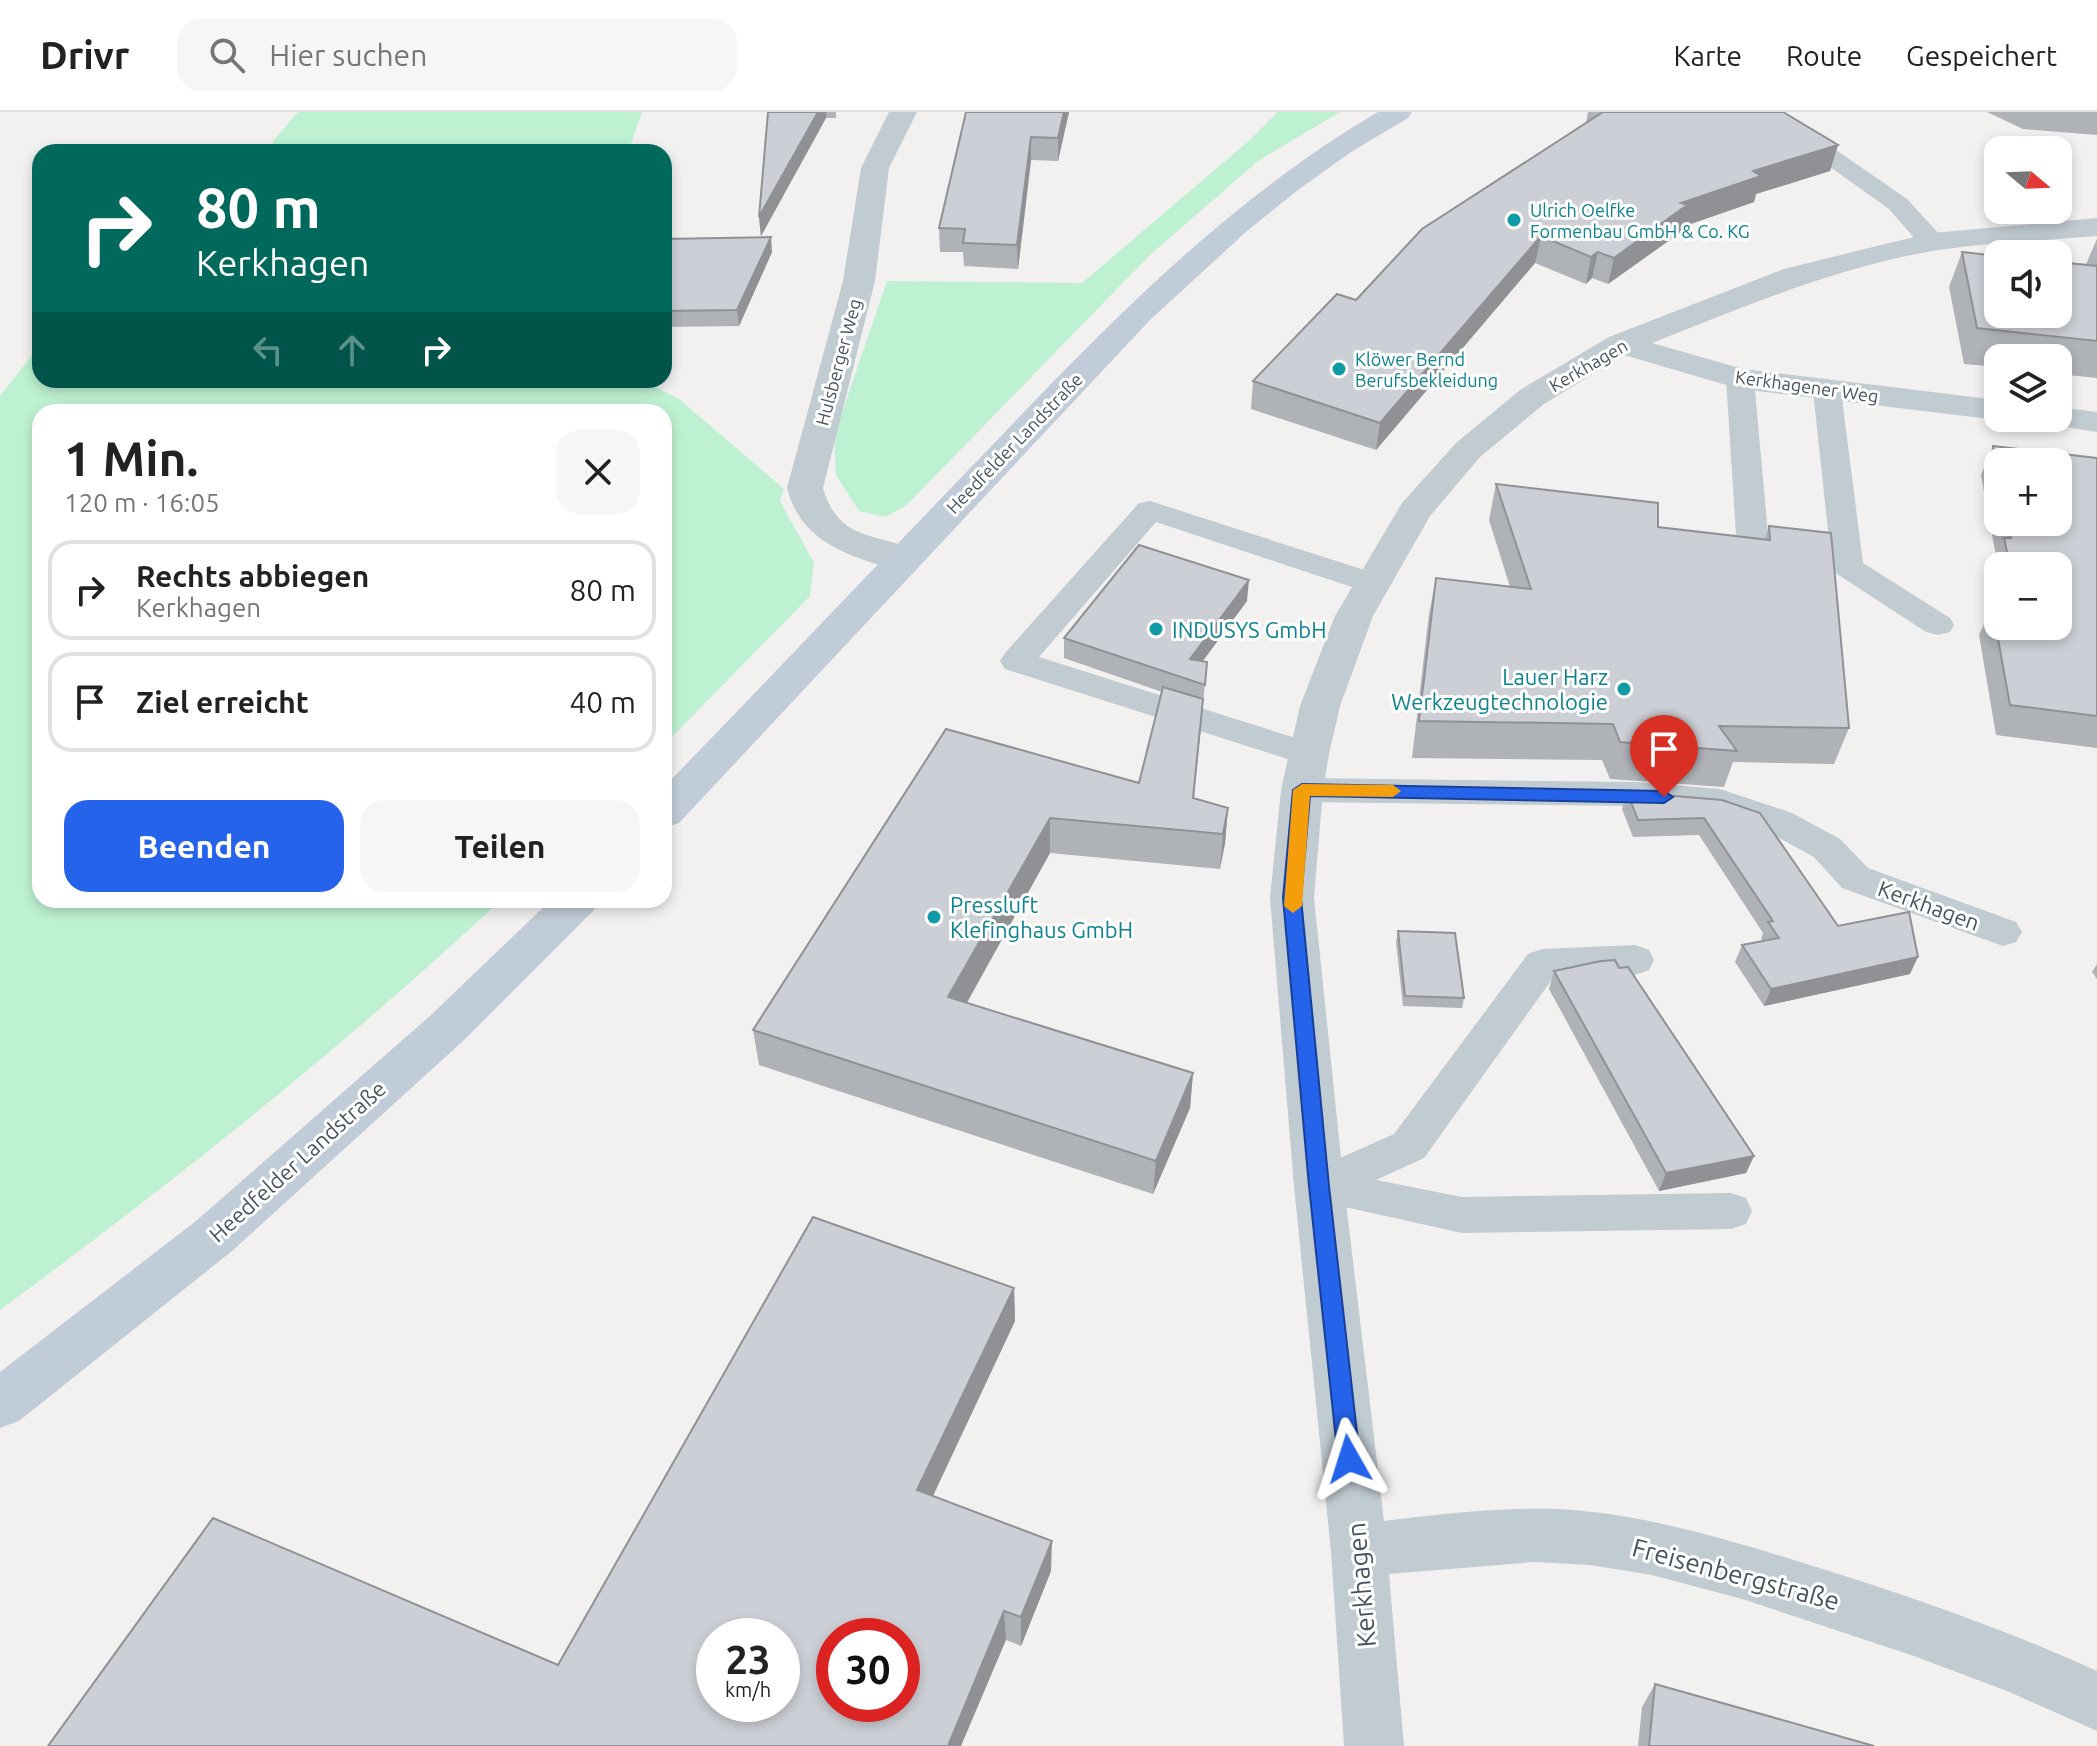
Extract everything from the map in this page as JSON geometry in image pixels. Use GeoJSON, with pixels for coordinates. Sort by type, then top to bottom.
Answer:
{"type":"FeatureCollection","features":[{"type":"Feature","properties":{"kind":"main road","name":"Heedfelder Landstraße"},"geometry":{"type":"LineString","coordinates":[[672,805],[1150,302],[1295,176],[1398,112]]}},
{"type":"Feature","properties":{"kind":"main road","name":"Heedfelder Landstraße"},"geometry":{"type":"LineString","coordinates":[[0,1404],[214,1236],[447,1028],[570,908]]}},
{"type":"Feature","properties":{"kind":"street","name":"Hulsberger Weg"},"geometry":{"type":"LineString","coordinates":[[903,112],[875,168],[859,281],[805,488],[814,517],[838,538],[903,560]]}},
{"type":"Feature","properties":{"kind":"street","name":"Kerkhagen"},"geometry":{"type":"LineString","coordinates":[[1374,1746],[1359,1551],[1319,1186],[1292,898],[1306,772],[1320,706],[1354,616],[1415,511],[1468,450],[1532,397],[1620,344],[1795,276],[1932,242],[2097,227]]}},
{"type":"Feature","properties":{"kind":"street","name":"Kerkhagener Weg"},"geometry":{"type":"LineString","coordinates":[[1620,344],[1740,379],[1984,408]]}},
{"type":"Feature","properties":{"kind":"street"},"geometry":{"type":"LineString","coordinates":[[2072,419],[2097,422]]}},
{"type":"Feature","properties":{"kind":"street","name":"Freisenbergstraße"},"geometry":{"type":"LineString","coordinates":[[1359,1551],[1479,1537],[1559,1536],[1647,1545],[1870,1612],[2015,1663],[2097,1701]]}},
{"type":"Feature","properties":{"kind":"lane"},"geometry":{"type":"LineString","coordinates":[[1765,112],[1898,204],[1932,242]]}},
{"type":"Feature","properties":{"kind":"lane"},"geometry":{"type":"LineString","coordinates":[[1740,379],[1752,534]]}},
{"type":"Feature","properties":{"kind":"lane"},"geometry":{"type":"LineString","coordinates":[[1827,391],[1848,567],[1938,625]]}},
{"type":"Feature","properties":{"kind":"lane"},"geometry":{"type":"LineString","coordinates":[[1306,772],[1017,661],[1150,510],[1372,583]]}},
{"type":"Feature","properties":{"kind":"lane","name":"Kerkhagen"},"geometry":{"type":"LineString","coordinates":[[1306,772],[1720,802],[1779,822],[1827,848],[1855,878],[2003,932]]}},
{"type":"Feature","properties":{"kind":"lane"},"geometry":{"type":"LineString","coordinates":[[1319,1186],[1409,1146],[1542,964],[1635,960]]}},
{"type":"Feature","properties":{"kind":"lane"},"geometry":{"type":"LineString","coordinates":[[1319,1186],[1462,1215],[1731,1211]]}},
{"type":"Feature","properties":{"kind":"green space"},"geometry":{"type":"Polygon","coordinates":[[[298,112],[642,112],[631,144],[272,144],[298,112]]]}},
{"type":"Feature","properties":{"kind":"green space"},"geometry":{"type":"Polygon","coordinates":[[[1278,112],[1340,112],[1258,161],[1150,255],[907,505],[885,517],[859,511],[836,475],[834,436],[887,281],[1082,283],[1251,139],[1278,112]]]}},
{"type":"Feature","properties":{"kind":"green space"},"geometry":{"type":"Polygon","coordinates":[[[32,355],[32,388],[658,388],[679,399],[784,489],[780,501],[814,563],[810,596],[672,737],[672,404],[32,404],[32,908],[492,908],[256,1112],[0,1310],[0,396],[32,355]]]}},
{"type":"Feature","properties":{"kind":"building"},"geometry":{"type":"Polygon","coordinates":[[[768,112],[818,112],[759,217],[768,112]]]}},
{"type":"Feature","properties":{"kind":"building"},"geometry":{"type":"Polygon","coordinates":[[[966,112],[1064,112],[1058,138],[1031,137],[1017,245],[963,243],[965,229],[939,228],[966,112]]]}},
{"type":"Feature","properties":{"kind":"building"},"geometry":{"type":"Polygon","coordinates":[[[1603,112],[1783,112],[1838,145],[1753,171],[1761,176],[1681,203],[1687,205],[1614,258],[1598,252],[1591,257],[1541,236],[1380,423],[1253,381],[1337,294],[1356,300],[1422,229],[1603,112]]]}},
{"type":"Feature","properties":{"kind":"building"},"geometry":{"type":"Polygon","coordinates":[[[771,237],[737,310],[672,311],[672,239],[771,237]]]}},
{"type":"Feature","properties":{"kind":"building"},"geometry":{"type":"Polygon","coordinates":[[[1962,252],[1984,254],[1984,328],[2072,328],[2072,263],[2097,266],[2097,341],[1977,328],[1962,252]]]}},
{"type":"Feature","properties":{"kind":"building"},"geometry":{"type":"Polygon","coordinates":[[[2072,455],[2097,458],[2097,716],[2010,705],[1998,640],[2072,640],[2072,552],[2007,552],[2004,538],[2072,536],[2072,455]]]}},
{"type":"Feature","properties":{"kind":"building","name":"Lauer Harz Werkzeugtechnologie"},"geometry":{"type":"Polygon","coordinates":[[[1496,484],[1658,503],[1658,527],[1770,540],[1769,526],[1831,533],[1849,728],[1719,726],[1737,751],[1620,742],[1613,724],[1419,721],[1436,578],[1531,589],[1496,484]]]}},
{"type":"Feature","properties":{"kind":"building","name":"INDUSYS GmbH"},"geometry":{"type":"Polygon","coordinates":[[[1139,545],[1249,580],[1190,659],[1207,662],[1205,685],[1064,638],[1139,545]]]}},
{"type":"Feature","properties":{"kind":"building","name":"Pressluft Klefinghaus GmbH"},"geometry":{"type":"Polygon","coordinates":[[[1163,687],[1203,699],[1193,798],[1228,808],[1223,834],[1050,818],[948,997],[1193,1073],[1156,1161],[753,1030],[946,729],[1139,783],[1163,687]]]}},
{"type":"Feature","properties":{"kind":"building"},"geometry":{"type":"Polygon","coordinates":[[[1627,792],[1722,800],[1760,813],[1838,926],[1909,912],[1918,957],[1771,989],[1742,945],[1779,938],[1768,922],[1773,921],[1704,818],[1638,820],[1627,792]]]}},
{"type":"Feature","properties":{"kind":"building"},"geometry":{"type":"Polygon","coordinates":[[[1398,931],[1455,933],[1464,998],[1405,996],[1398,931]]]}},
{"type":"Feature","properties":{"kind":"building"},"geometry":{"type":"Polygon","coordinates":[[[1615,960],[1619,968],[1628,967],[1754,1156],[1666,1173],[1554,971],[1615,960]]]}},
{"type":"Feature","properties":{"kind":"building"},"geometry":{"type":"Polygon","coordinates":[[[813,1217],[1014,1288],[917,1490],[1052,1541],[1021,1617],[1004,1611],[948,1746],[48,1746],[213,1518],[558,1665],[813,1217]]]}},
{"type":"Feature","properties":{"kind":"building"},"geometry":{"type":"Polygon","coordinates":[[[1655,1684],[1874,1746],[1649,1746],[1655,1684]]]}},
{"type":"Feature","properties":{"kind":"slow traffic"},"geometry":{"type":"LineString","coordinates":[[1293,906],[1302,790],[1393,791]]}},
{"type":"Feature","properties":{"kind":"place","name":"Ulrich Oelfke Formenbau GmbH & Co. KG"},"geometry":{"type":"Point","coordinates":[1514,220]}},
{"type":"Feature","properties":{"kind":"place","name":"Klöwer Bernd Berufsbekleidung"},"geometry":{"type":"Point","coordinates":[1339,369]}},
{"type":"Feature","properties":{"kind":"place","name":"INDUSYS GmbH"},"geometry":{"type":"Point","coordinates":[1156,629]}},
{"type":"Feature","properties":{"kind":"place","name":"Lauer Harz Werkzeugtechnologie"},"geometry":{"type":"Point","coordinates":[1624,689]}},
{"type":"Feature","properties":{"kind":"place","name":"Pressluft Klefinghaus GmbH"},"geometry":{"type":"Point","coordinates":[934,917]}},
{"type":"Feature","properties":{"kind":"route"},"geometry":{"type":"LineString","coordinates":[[1349,1459],[1292,898],[1302,790],[1636,794],[1664,797]]}}]}
